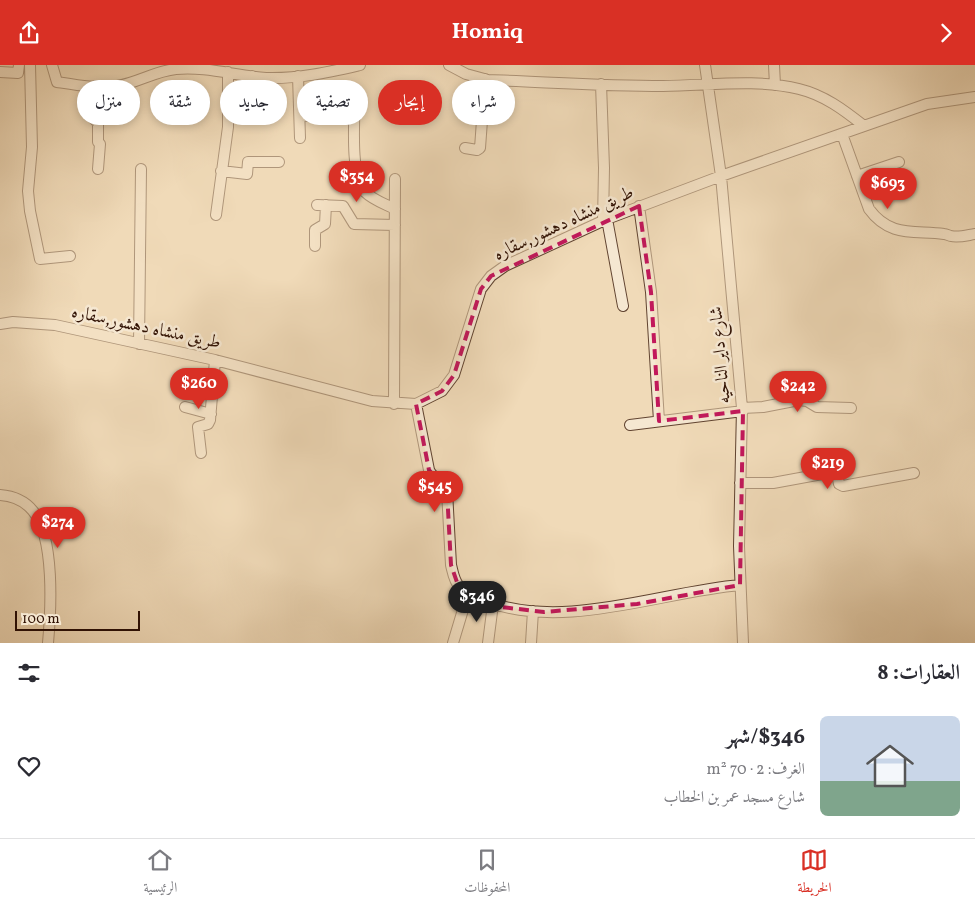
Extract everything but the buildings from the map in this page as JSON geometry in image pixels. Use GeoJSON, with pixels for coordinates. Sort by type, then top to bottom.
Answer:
{"type":"FeatureCollection","features":[{"type":"Feature","properties":{"kind":"street"},"geometry":{"type":"LineString","coordinates":[[0,72],[18,73],[19,65]]}},
{"type":"Feature","properties":{"kind":"street"},"geometry":{"type":"LineString","coordinates":[[30,65],[32,147],[28,191],[30,211],[40,259],[70,256]]}},
{"type":"Feature","properties":{"kind":"street"},"geometry":{"type":"LineString","coordinates":[[52,65],[54,79],[58,83],[77,85]]}},
{"type":"Feature","properties":{"kind":"street"},"geometry":{"type":"LineString","coordinates":[[137,80],[168,70],[208,67],[252,77],[318,75],[360,65]]}},
{"type":"Feature","properties":{"kind":"street"},"geometry":{"type":"LineString","coordinates":[[449,65],[466,74],[485,79],[642,86],[775,85],[799,89],[817,95],[829,101],[864,126]]}},
{"type":"Feature","properties":{"kind":"street","name":"شارع داير الناحيه"},"geometry":{"type":"LineString","coordinates":[[705,65],[721,176],[742,410],[740,585],[743,643]]}},
{"type":"Feature","properties":{"kind":"street"},"geometry":{"type":"LineString","coordinates":[[774,65],[775,85]]}},
{"type":"Feature","properties":{"kind":"street"},"geometry":{"type":"LineString","coordinates":[[216,215],[228,127],[228,72]]}},
{"type":"Feature","properties":{"kind":"street"},"geometry":{"type":"LineString","coordinates":[[298,76],[298,80]]}},
{"type":"Feature","properties":{"kind":"street"},"geometry":{"type":"LineString","coordinates":[[465,148],[480,148],[485,79]]}},
{"type":"Feature","properties":{"kind":"street"},"geometry":{"type":"LineString","coordinates":[[601,84],[605,220],[623,306]]}},
{"type":"Feature","properties":{"kind":"street","name":"طريق منشاه دهشور,سقاره"},"geometry":{"type":"LineString","coordinates":[[0,324],[39,323],[215,360],[372,401],[416,404],[442,391],[454,375],[481,289],[491,276],[504,266],[605,220],[721,176],[927,104],[975,97]]}},
{"type":"Feature","properties":{"kind":"street"},"geometry":{"type":"LineString","coordinates":[[98,125],[98,142],[100,144],[98,169]]}},
{"type":"Feature","properties":{"kind":"street"},"geometry":{"type":"LineString","coordinates":[[300,138],[301,125]]}},
{"type":"Feature","properties":{"kind":"street"},"geometry":{"type":"LineString","coordinates":[[356,125],[358,180],[361,187],[372,198],[395,209]]}},
{"type":"Feature","properties":{"kind":"street"},"geometry":{"type":"LineString","coordinates":[[842,133],[869,209],[876,218],[896,229],[912,234],[946,234],[953,237],[975,234]]}},
{"type":"Feature","properties":{"kind":"street"},"geometry":{"type":"LineString","coordinates":[[221,171],[246,174],[248,161],[279,162]]}},
{"type":"Feature","properties":{"kind":"street"},"geometry":{"type":"LineString","coordinates":[[857,176],[899,162]]}},
{"type":"Feature","properties":{"kind":"street"},"geometry":{"type":"LineString","coordinates":[[139,344],[141,169]]}},
{"type":"Feature","properties":{"kind":"street"},"geometry":{"type":"LineString","coordinates":[[394,404],[395,179]]}},
{"type":"Feature","properties":{"kind":"street"},"geometry":{"type":"LineString","coordinates":[[315,246],[316,230],[325,224],[321,205],[345,207],[354,224],[395,225]]}},
{"type":"Feature","properties":{"kind":"street"},"geometry":{"type":"LineString","coordinates":[[639,206],[651,292],[659,421]]}},
{"type":"Feature","properties":{"kind":"street"},"geometry":{"type":"LineString","coordinates":[[201,453],[198,427],[208,424],[211,414],[215,360]]}},
{"type":"Feature","properties":{"kind":"street"},"geometry":{"type":"LineString","coordinates":[[630,425],[763,407],[799,400],[807,401],[817,407],[851,408]]}},
{"type":"Feature","properties":{"kind":"street"},"geometry":{"type":"LineString","coordinates":[[416,404],[429,470],[431,475],[442,483],[447,491],[451,565],[454,577],[458,585],[468,593],[493,604],[533,611],[573,611],[638,604],[709,588],[740,585]]}},
{"type":"Feature","properties":{"kind":"street"},"geometry":{"type":"LineString","coordinates":[[185,407],[211,414]]}},
{"type":"Feature","properties":{"kind":"street"},"geometry":{"type":"LineString","coordinates":[[740,483],[773,483],[833,472],[837,475],[839,484],[843,486],[914,473]]}},
{"type":"Feature","properties":{"kind":"street"},"geometry":{"type":"LineString","coordinates":[[0,495],[22,501],[34,512],[40,526],[51,590],[48,643]]}},
{"type":"Feature","properties":{"kind":"street"},"geometry":{"type":"LineString","coordinates":[[453,643],[468,593]]}},
{"type":"Feature","properties":{"kind":"street"},"geometry":{"type":"LineString","coordinates":[[488,643],[493,604]]}},
{"type":"Feature","properties":{"kind":"street"},"geometry":{"type":"LineString","coordinates":[[531,643],[533,611]]}},
{"type":"Feature","properties":{"kind":"highlighted area"},"geometry":{"type":"Polygon","coordinates":[[[639,206],[651,292],[659,421],[743,411],[740,585],[637,604],[544,612],[501,607],[458,585],[451,565],[447,491],[429,470],[416,404],[442,391],[454,375],[481,289],[491,276],[639,206]]]}}]}
